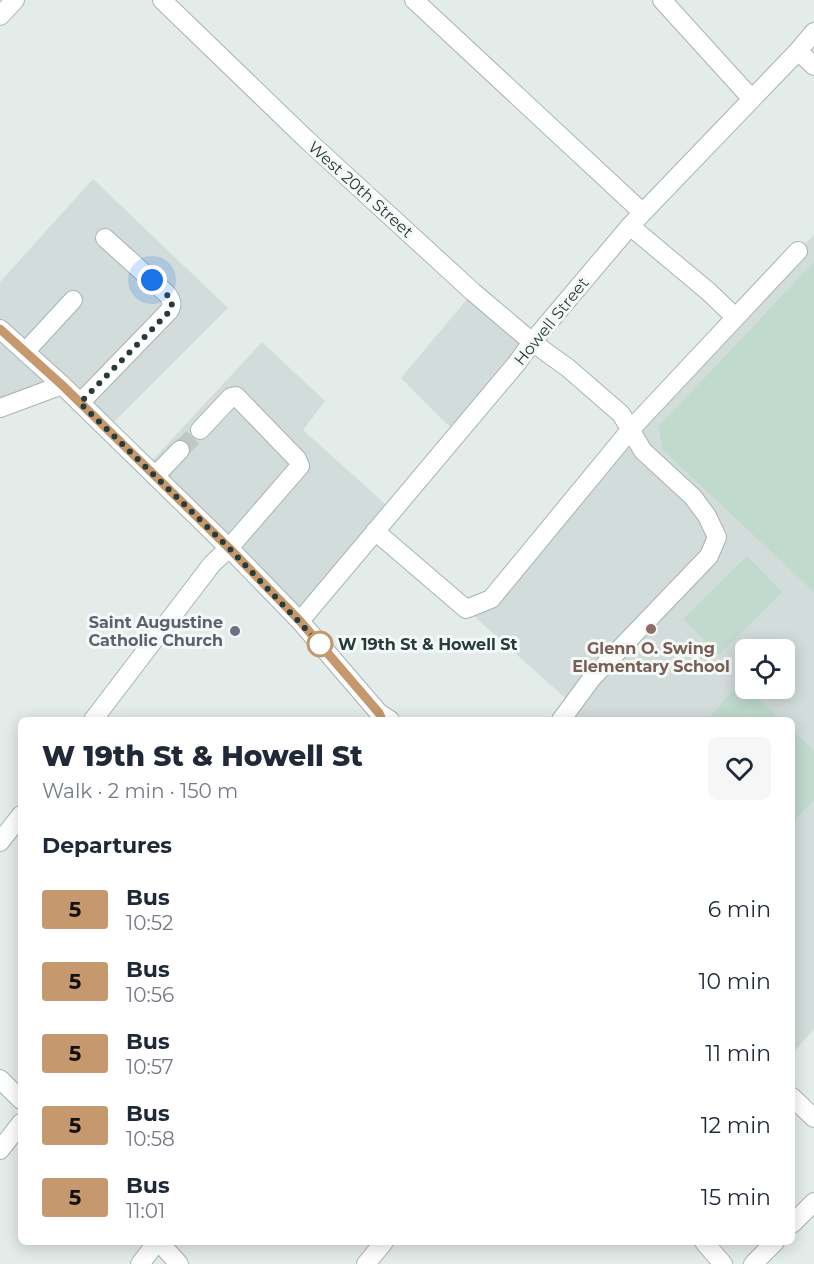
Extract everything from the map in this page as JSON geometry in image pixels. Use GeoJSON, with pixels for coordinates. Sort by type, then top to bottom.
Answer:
{"type":"FeatureCollection","features":[{"type":"Feature","properties":{"kind":"street"},"geometry":{"type":"LineString","coordinates":[[0,16],[15,0]]}},
{"type":"Feature","properties":{"kind":"street","name":"West 20th Street"},"geometry":{"type":"LineString","coordinates":[[162,0],[315,147],[473,292],[621,414],[643,451],[693,497],[707,516],[717,537],[709,556],[592,678],[563,717]]}},
{"type":"Feature","properties":{"kind":"street"},"geometry":{"type":"LineString","coordinates":[[414,0],[642,212]]}},
{"type":"Feature","properties":{"kind":"street"},"geometry":{"type":"LineString","coordinates":[[662,0],[751,98]]}},
{"type":"Feature","properties":{"kind":"street","name":"Howell Street"},"geometry":{"type":"LineString","coordinates":[[300,621],[642,212],[814,32]]}},
{"type":"Feature","properties":{"kind":"street"},"geometry":{"type":"LineString","coordinates":[[798,51],[814,66]]}},
{"type":"Feature","properties":{"kind":"street"},"geometry":{"type":"LineString","coordinates":[[630,226],[709,292],[735,317]]}},
{"type":"Feature","properties":{"kind":"street"},"geometry":{"type":"LineString","coordinates":[[80,403],[169,312],[172,306],[167,294],[105,238]]}},
{"type":"Feature","properties":{"kind":"street"},"geometry":{"type":"LineString","coordinates":[[375,531],[466,609],[491,599],[631,429],[798,251]]}},
{"type":"Feature","properties":{"kind":"street"},"geometry":{"type":"LineString","coordinates":[[25,352],[73,300]]}},
{"type":"Feature","properties":{"kind":"street"},"geometry":{"type":"LineString","coordinates":[[0,329],[62,385],[229,548],[300,621],[383,717]]}},
{"type":"Feature","properties":{"kind":"street"},"geometry":{"type":"LineString","coordinates":[[0,408],[62,385]]}},
{"type":"Feature","properties":{"kind":"street"},"geometry":{"type":"LineString","coordinates":[[95,717],[212,564],[229,548],[300,466],[297,459],[236,396],[231,397],[200,430]]}},
{"type":"Feature","properties":{"kind":"street"},"geometry":{"type":"LineString","coordinates":[[155,476],[180,450]]}},
{"type":"Feature","properties":{"kind":"street"},"geometry":{"type":"LineString","coordinates":[[0,842],[18,819]]}},
{"type":"Feature","properties":{"kind":"street"},"geometry":{"type":"LineString","coordinates":[[0,1079],[18,1097]]}},
{"type":"Feature","properties":{"kind":"street"},"geometry":{"type":"LineString","coordinates":[[795,1100],[814,1118]]}},
{"type":"Feature","properties":{"kind":"street"},"geometry":{"type":"LineString","coordinates":[[0,1150],[18,1126]]}},
{"type":"Feature","properties":{"kind":"street"},"geometry":{"type":"LineString","coordinates":[[795,1221],[814,1202]]}},
{"type":"Feature","properties":{"kind":"street"},"geometry":{"type":"LineString","coordinates":[[140,1264],[156,1245]]}},
{"type":"Feature","properties":{"kind":"street"},"geometry":{"type":"LineString","coordinates":[[161,1245],[179,1264]]}},
{"type":"Feature","properties":{"kind":"street"},"geometry":{"type":"LineString","coordinates":[[366,1264],[382,1245]]}},
{"type":"Feature","properties":{"kind":"street"},"geometry":{"type":"LineString","coordinates":[[707,1245],[723,1264]]}},
{"type":"Feature","properties":{"kind":"street"},"geometry":{"type":"LineString","coordinates":[[753,1264],[772,1245]]}},
{"type":"Feature","properties":{"kind":"shaded area"},"geometry":{"type":"Polygon","coordinates":[[[93,179],[228,308],[107,429],[62,385],[0,408],[0,282],[93,179]]]}},
{"type":"Feature","properties":{"kind":"shaded area","name":"Glenn O. Swing Elementary School"},"geometry":{"type":"Polygon","coordinates":[[[814,235],[814,1029],[795,1051],[795,717],[563,717],[572,704],[466,609],[491,599],[735,317],[814,235]]]}},
{"type":"Feature","properties":{"kind":"shaded area"},"geometry":{"type":"Polygon","coordinates":[[[473,292],[532,342],[457,434],[401,378],[473,292]]]}},
{"type":"Feature","properties":{"kind":"shaded area"},"geometry":{"type":"Polygon","coordinates":[[[262,342],[325,401],[303,430],[392,510],[300,621],[146,467],[262,342]]]}},
{"type":"Feature","properties":{"kind":"green space"},"geometry":{"type":"Polygon","coordinates":[[[814,262],[814,592],[663,450],[658,427],[814,262]]]}},
{"type":"Feature","properties":{"kind":"green space"},"geometry":{"type":"Polygon","coordinates":[[[747,556],[782,592],[719,655],[683,619],[747,556]]]}},
{"type":"Feature","properties":{"kind":"green space"},"geometry":{"type":"Polygon","coordinates":[[[735,689],[735,699],[758,699],[778,717],[710,717],[735,689]]]}},
{"type":"Feature","properties":{"kind":"green space"},"geometry":{"type":"Polygon","coordinates":[[[795,733],[814,751],[814,799],[795,820],[795,733]]]}},
{"type":"Feature","properties":{"kind":"tunnel"},"geometry":{"type":"LineString","coordinates":[[180,450],[200,430]]}},
{"type":"Feature","properties":{"kind":"bus line","name":"5"},"geometry":{"type":"LineString","coordinates":[[0,329],[62,385],[229,548],[300,621],[381,717]]}},
{"type":"Feature","properties":{"kind":"place","name":"Glenn O. Swing Elementary School"},"geometry":{"type":"Point","coordinates":[651,629]}},
{"type":"Feature","properties":{"kind":"place","name":"Saint Augustine Catholic Church"},"geometry":{"type":"Point","coordinates":[235,631]}},
{"type":"Feature","properties":{"kind":"place","name":"W 19th St & Howell St"},"geometry":{"type":"Point","coordinates":[320,644]}},
{"type":"Feature","properties":{"kind":"route"},"geometry":{"type":"LineString","coordinates":[[152,280],[171,299],[172,306],[169,312],[80,403],[229,548],[320,644]]}}]}
